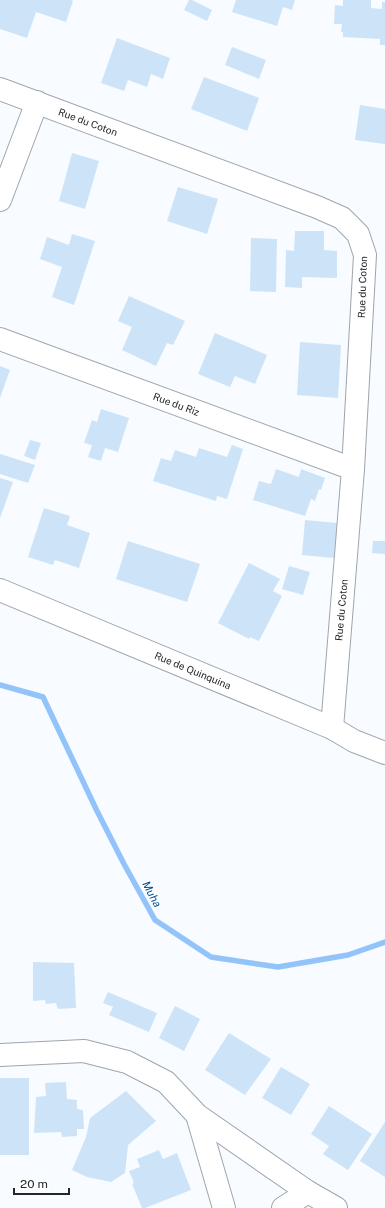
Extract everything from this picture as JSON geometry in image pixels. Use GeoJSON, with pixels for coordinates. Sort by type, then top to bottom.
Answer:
{"type":"FeatureCollection","features":[{"type":"Feature","properties":{"kind":"street","name":"Rue du Coton"},"geometry":{"type":"LineString","coordinates":[[0,89],[317,207],[342,218],[358,234],[365,255],[353,469],[332,728]]}},
{"type":"Feature","properties":{"kind":"street"},"geometry":{"type":"LineString","coordinates":[[0,200],[37,102]]}},
{"type":"Feature","properties":{"kind":"street","name":"Rue du Riz"},"geometry":{"type":"LineString","coordinates":[[0,339],[353,469]]}},
{"type":"Feature","properties":{"kind":"street","name":"Rue de Quinquina"},"geometry":{"type":"LineString","coordinates":[[0,590],[332,728],[354,741],[385,753]]}},
{"type":"Feature","properties":{"kind":"street"},"geometry":{"type":"LineString","coordinates":[[0,1054],[84,1051],[127,1062],[166,1082],[197,1115],[308,1192],[336,1208]]}},
{"type":"Feature","properties":{"kind":"street"},"geometry":{"type":"LineString","coordinates":[[197,1115],[224,1208]]}},
{"type":"Feature","properties":{"kind":"street"},"geometry":{"type":"LineString","coordinates":[[283,1208],[308,1192]]}},
{"type":"Feature","properties":{"kind":"building"},"geometry":{"type":"Polygon","coordinates":[[[0,0],[73,1],[66,22],[36,12],[27,38],[0,29],[0,0]]]}},
{"type":"Feature","properties":{"kind":"building"},"geometry":{"type":"Polygon","coordinates":[[[189,0],[212,10],[207,21],[184,10],[189,0]]]}},
{"type":"Feature","properties":{"kind":"building"},"geometry":{"type":"Polygon","coordinates":[[[236,0],[295,0],[292,10],[283,7],[277,26],[232,12],[236,0]]]}},
{"type":"Feature","properties":{"kind":"building"},"geometry":{"type":"Polygon","coordinates":[[[343,0],[371,0],[371,8],[382,9],[382,2],[385,2],[385,45],[380,45],[380,39],[343,37],[343,32],[341,32],[342,24],[334,24],[335,5],[343,6],[343,0]]]}},
{"type":"Feature","properties":{"kind":"building"},"geometry":{"type":"Polygon","coordinates":[[[117,38],[170,58],[163,79],[151,74],[147,87],[128,80],[124,91],[101,83],[117,38]]]}},
{"type":"Feature","properties":{"kind":"building"},"geometry":{"type":"Polygon","coordinates":[[[232,47],[266,60],[259,79],[225,65],[232,47]]]}},
{"type":"Feature","properties":{"kind":"building"},"geometry":{"type":"Polygon","coordinates":[[[204,77],[259,98],[247,131],[191,109],[204,77]]]}},
{"type":"Feature","properties":{"kind":"building"},"geometry":{"type":"Polygon","coordinates":[[[360,105],[385,109],[385,144],[355,140],[360,105]]]}},
{"type":"Feature","properties":{"kind":"building"},"geometry":{"type":"Polygon","coordinates":[[[72,153],[99,161],[85,209],[59,201],[72,153]]]}},
{"type":"Feature","properties":{"kind":"building"},"geometry":{"type":"Polygon","coordinates":[[[178,187],[218,199],[207,234],[167,221],[178,187]]]}},
{"type":"Feature","properties":{"kind":"building"},"geometry":{"type":"Polygon","coordinates":[[[295,231],[324,231],[324,250],[337,251],[337,278],[302,277],[302,288],[285,287],[286,250],[294,251],[295,231]]]}},
{"type":"Feature","properties":{"kind":"building"},"geometry":{"type":"Polygon","coordinates":[[[72,234],[95,241],[74,305],[52,297],[62,267],[40,259],[47,237],[69,245],[72,234]]]}},
{"type":"Feature","properties":{"kind":"building"},"geometry":{"type":"Polygon","coordinates":[[[251,238],[277,239],[276,292],[250,291],[251,238]]]}},
{"type":"Feature","properties":{"kind":"building"},"geometry":{"type":"Polygon","coordinates":[[[129,296],[185,321],[173,345],[167,343],[156,366],[122,350],[132,327],[118,321],[129,296]]]}},
{"type":"Feature","properties":{"kind":"building"},"geometry":{"type":"Polygon","coordinates":[[[215,333],[267,355],[255,384],[235,376],[230,387],[198,374],[215,333]]]}},
{"type":"Feature","properties":{"kind":"building"},"geometry":{"type":"Polygon","coordinates":[[[300,342],[341,345],[338,398],[297,395],[300,342]]]}},
{"type":"Feature","properties":{"kind":"building"},"geometry":{"type":"Polygon","coordinates":[[[0,366],[10,370],[0,398],[0,366]]]}},
{"type":"Feature","properties":{"kind":"building"},"geometry":{"type":"Polygon","coordinates":[[[101,409],[129,418],[118,452],[105,448],[101,461],[88,457],[92,445],[84,443],[92,420],[97,422],[101,409]]]}},
{"type":"Feature","properties":{"kind":"building"},"geometry":{"type":"Polygon","coordinates":[[[30,440],[41,443],[35,460],[24,456],[30,440]]]}},
{"type":"Feature","properties":{"kind":"building"},"geometry":{"type":"Polygon","coordinates":[[[232,445],[243,449],[227,499],[217,496],[216,501],[153,481],[161,458],[171,461],[175,450],[196,457],[199,448],[227,457],[232,445]]]}},
{"type":"Feature","properties":{"kind":"building"},"geometry":{"type":"Polygon","coordinates":[[[0,454],[35,465],[28,483],[0,474],[0,454]]]}},
{"type":"Feature","properties":{"kind":"building"},"geometry":{"type":"Polygon","coordinates":[[[276,469],[299,477],[301,469],[325,478],[315,501],[311,499],[305,516],[253,500],[259,481],[271,484],[276,469]]]}},
{"type":"Feature","properties":{"kind":"building"},"geometry":{"type":"Polygon","coordinates":[[[0,478],[13,482],[0,518],[0,478]]]}},
{"type":"Feature","properties":{"kind":"building"},"geometry":{"type":"Polygon","coordinates":[[[44,508],[70,516],[67,525],[90,533],[79,568],[55,560],[53,565],[28,557],[44,508]]]}},
{"type":"Feature","properties":{"kind":"building"},"geometry":{"type":"Polygon","coordinates":[[[305,520],[337,523],[334,558],[302,555],[305,520]]]}},
{"type":"Feature","properties":{"kind":"building"},"geometry":{"type":"Polygon","coordinates":[[[128,541],[200,564],[187,602],[116,579],[128,541]]]}},
{"type":"Feature","properties":{"kind":"building"},"geometry":{"type":"Polygon","coordinates":[[[373,541],[385,541],[385,554],[372,553],[373,541]]]}},
{"type":"Feature","properties":{"kind":"building"},"geometry":{"type":"Polygon","coordinates":[[[249,563],[280,579],[273,591],[282,596],[259,641],[250,637],[249,639],[218,623],[249,563]]]}},
{"type":"Feature","properties":{"kind":"building"},"geometry":{"type":"Polygon","coordinates":[[[289,566],[310,572],[303,595],[282,589],[289,566]]]}},
{"type":"Feature","properties":{"kind":"building"},"geometry":{"type":"Polygon","coordinates":[[[33,962],[74,963],[76,1008],[58,1009],[56,1003],[46,1004],[45,1000],[33,1001],[33,962]]]}},
{"type":"Feature","properties":{"kind":"building"},"geometry":{"type":"Polygon","coordinates":[[[108,992],[157,1013],[149,1032],[109,1015],[113,1007],[103,1003],[108,992]]]}},
{"type":"Feature","properties":{"kind":"building"},"geometry":{"type":"Polygon","coordinates":[[[175,1006],[200,1019],[184,1051],[159,1038],[175,1006]]]}},
{"type":"Feature","properties":{"kind":"building"},"geometry":{"type":"Polygon","coordinates":[[[229,1033],[271,1059],[245,1095],[205,1070],[229,1033]]]}},
{"type":"Feature","properties":{"kind":"building"},"geometry":{"type":"Polygon","coordinates":[[[281,1067],[310,1084],[291,1115],[262,1098],[281,1067]]]}},
{"type":"Feature","properties":{"kind":"building"},"geometry":{"type":"Polygon","coordinates":[[[0,1078],[29,1078],[29,1155],[0,1155],[0,1078]]]}},
{"type":"Feature","properties":{"kind":"building"},"geometry":{"type":"Polygon","coordinates":[[[66,1082],[67,1099],[77,1100],[77,1109],[83,1110],[84,1129],[77,1129],[77,1136],[62,1137],[61,1132],[34,1133],[36,1097],[46,1096],[45,1083],[66,1082]]]}},
{"type":"Feature","properties":{"kind":"building"},"geometry":{"type":"Polygon","coordinates":[[[126,1091],[156,1121],[128,1145],[125,1173],[111,1182],[87,1177],[72,1170],[86,1137],[90,1118],[126,1091]]]}},
{"type":"Feature","properties":{"kind":"building"},"geometry":{"type":"Polygon","coordinates":[[[329,1106],[372,1134],[348,1170],[323,1154],[329,1146],[311,1134],[329,1106]]]}},
{"type":"Feature","properties":{"kind":"building"},"geometry":{"type":"Polygon","coordinates":[[[385,1122],[385,1177],[360,1161],[385,1122]]]}},
{"type":"Feature","properties":{"kind":"building"},"geometry":{"type":"Polygon","coordinates":[[[159,1150],[163,1159],[177,1153],[191,1190],[142,1208],[132,1184],[134,1183],[129,1171],[140,1167],[137,1159],[159,1150]]]}},
{"type":"Feature","properties":{"kind":"waterway","name":"Muha"},"geometry":{"type":"LineString","coordinates":[[0,685],[43,697],[97,811],[155,920],[211,957],[278,967],[348,955],[385,942]]}}]}
